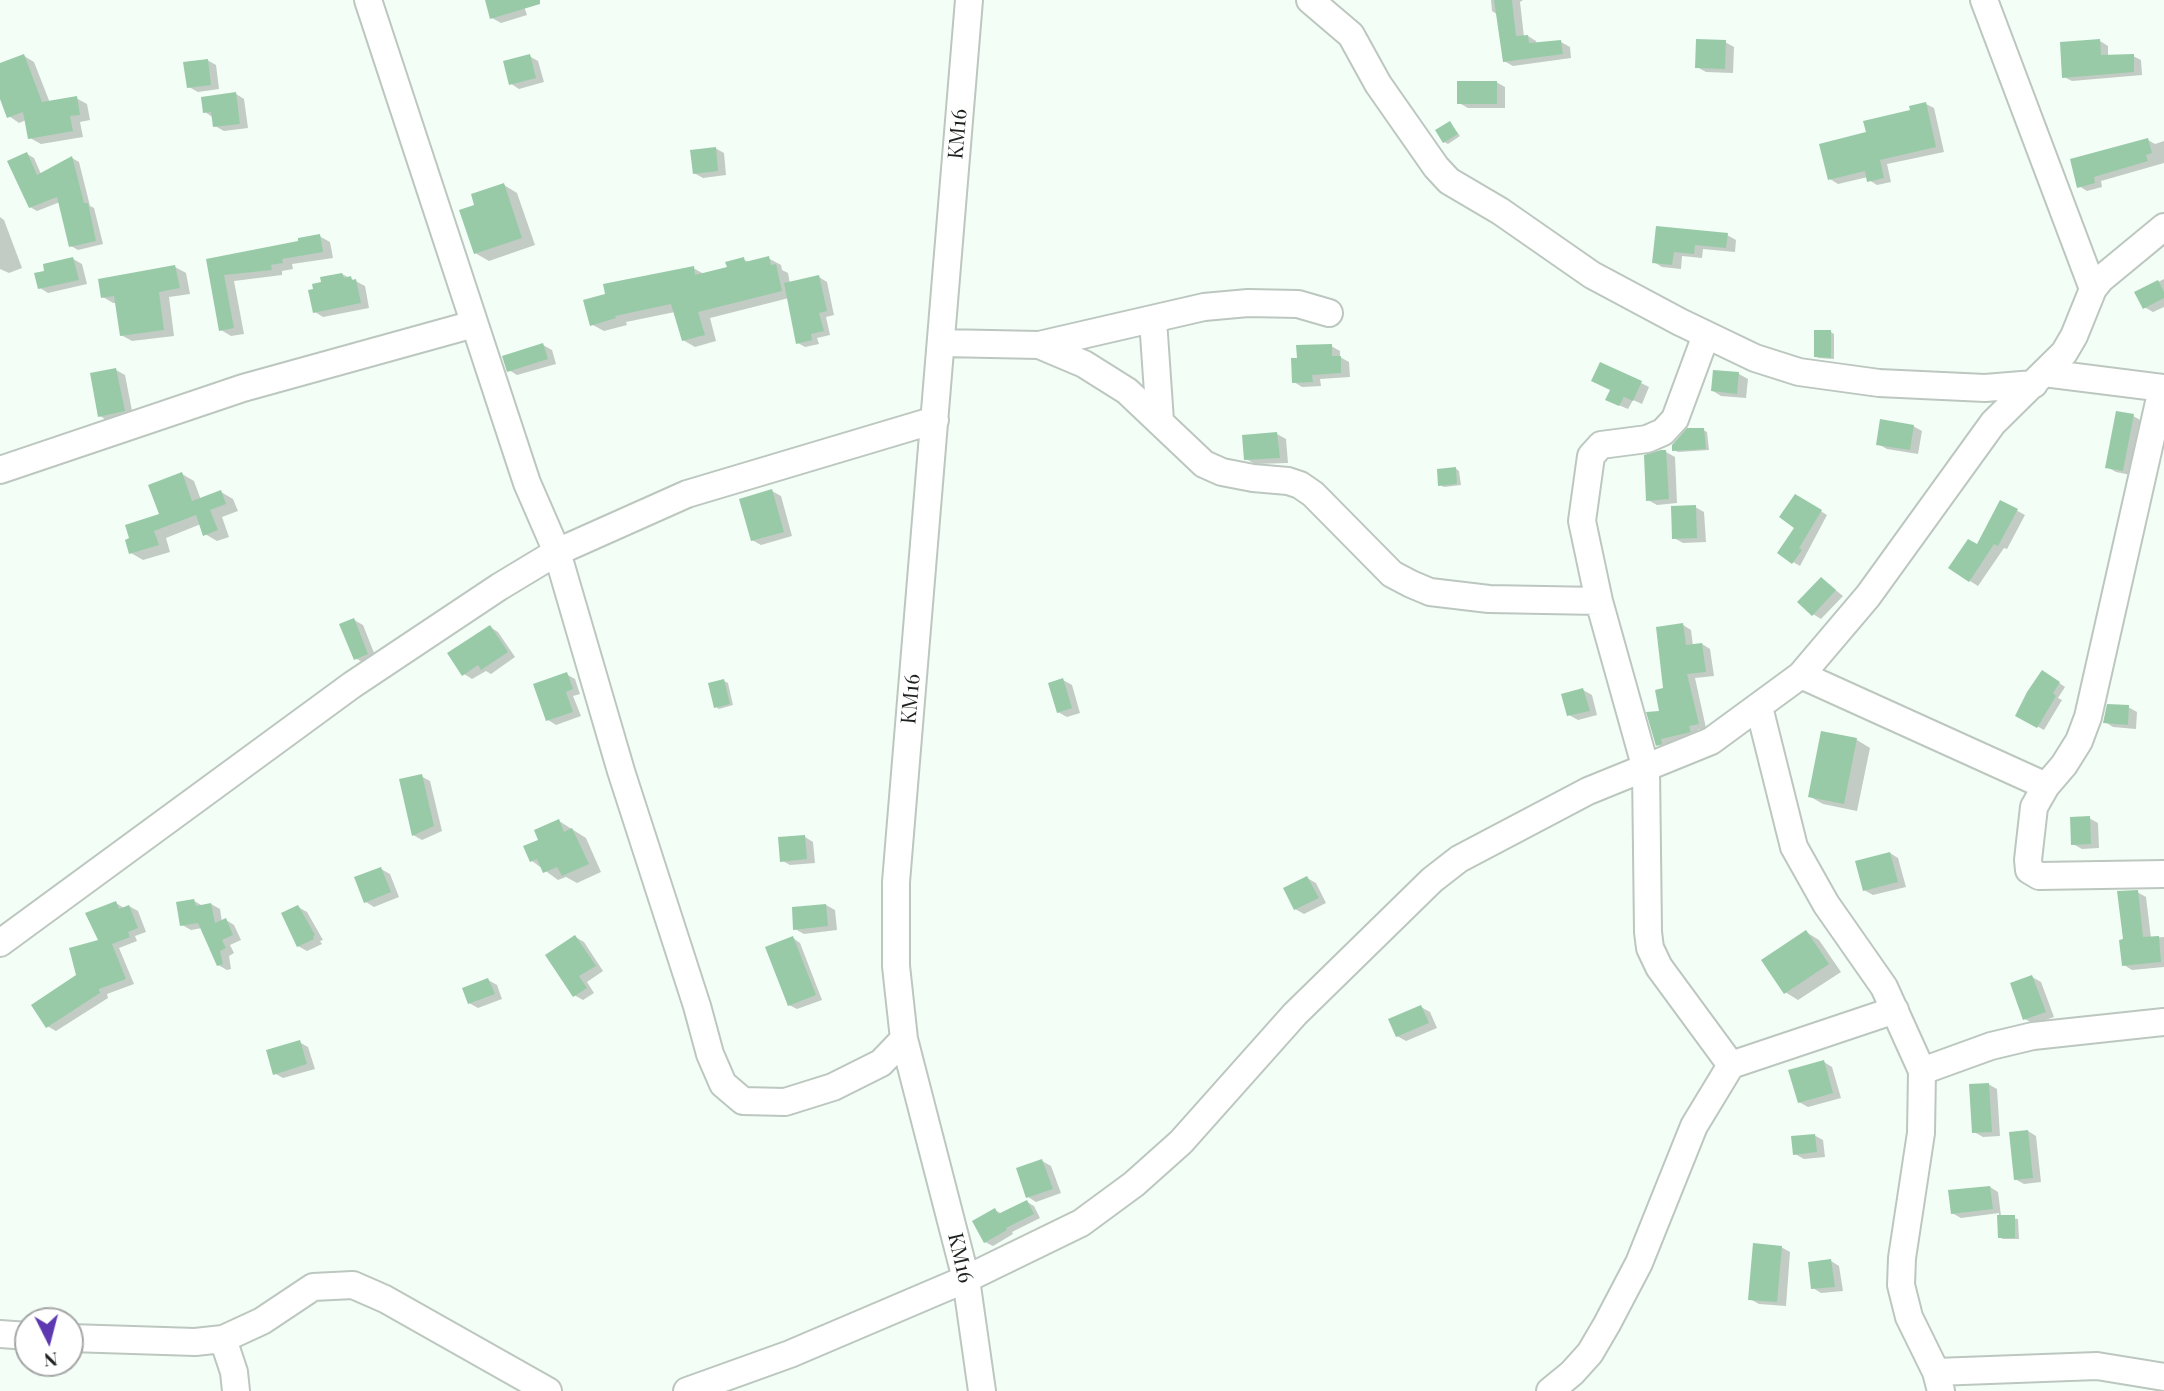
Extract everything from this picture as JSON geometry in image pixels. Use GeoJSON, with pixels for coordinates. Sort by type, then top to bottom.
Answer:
{"type":"FeatureCollection","features":[{"type":"Feature","properties":{"kind":"street","name":"KM16"},"geometry":{"type":"LineString","coordinates":[[969,0],[896,882],[896,966],[904,1039],[966,1279],[982,1391]]}},
{"type":"Feature","properties":{"kind":"street"},"geometry":{"type":"LineString","coordinates":[[1310,0],[1351,36],[1378,84],[1436,167],[1449,181],[1500,211],[1592,275],[1755,358],[1799,372],[1879,383],[1985,388],[2039,378],[2157,396],[2088,717],[2079,741],[2034,807],[2028,860],[2029,870],[2039,876],[2164,874]]}},
{"type":"Feature","properties":{"kind":"street"},"geometry":{"type":"LineString","coordinates":[[1984,0],[2093,289]]}},
{"type":"Feature","properties":{"kind":"street"},"geometry":{"type":"LineString","coordinates":[[374,2],[474,324],[527,483],[557,552],[621,771],[710,1054],[723,1084],[743,1101],[785,1102],[833,1087],[881,1063],[904,1039]]}},
{"type":"Feature","properties":{"kind":"street"},"geometry":{"type":"LineString","coordinates":[[687,1391],[790,1354],[966,1279],[1081,1223],[1134,1184],[1181,1142],[1296,1014],[1432,880],[1459,859],[1588,790],[1711,741],[1801,675],[1868,596],[1993,423],[2064,353],[2093,289],[2109,272],[2164,227]]}},
{"type":"Feature","properties":{"kind":"street"},"geometry":{"type":"LineString","coordinates":[[942,343],[1039,345],[1204,307],[1248,303],[1298,304],[1329,313]]}},
{"type":"Feature","properties":{"kind":"street"},"geometry":{"type":"LineString","coordinates":[[1153,320],[1160,421]]}},
{"type":"Feature","properties":{"kind":"street"},"geometry":{"type":"LineString","coordinates":[[0,470],[243,388],[474,324]]}},
{"type":"Feature","properties":{"kind":"street"},"geometry":{"type":"LineString","coordinates":[[1706,335],[1675,419],[1663,432],[1647,439],[1601,445],[1591,456],[1582,521],[1599,601],[1646,769],[1650,948],[1659,967],[1731,1065]]}},
{"type":"Feature","properties":{"kind":"street"},"geometry":{"type":"LineString","coordinates":[[1039,345],[1084,364],[1126,391],[1204,464],[1232,474],[1288,481],[1307,490],[1392,574],[1411,584],[1430,592],[1489,600],[1599,601]]}},
{"type":"Feature","properties":{"kind":"street"},"geometry":{"type":"LineString","coordinates":[[1985,388],[1993,423]]}},
{"type":"Feature","properties":{"kind":"street"},"geometry":{"type":"LineString","coordinates":[[0,943],[352,685],[499,587],[557,552],[687,494],[935,420]]}},
{"type":"Feature","properties":{"kind":"street"},"geometry":{"type":"LineString","coordinates":[[1801,675],[2046,786]]}},
{"type":"Feature","properties":{"kind":"street"},"geometry":{"type":"LineString","coordinates":[[1759,707],[1794,847],[1826,904],[1884,987],[1922,1071],[1921,1133],[1902,1258],[1901,1284],[1909,1317],[1938,1382],[2096,1366],[2152,1380]]}},
{"type":"Feature","properties":{"kind":"street"},"geometry":{"type":"LineString","coordinates":[[1550,1391],[1578,1382],[1590,1353],[1639,1263],[1694,1126],[1731,1065],[1895,1010]]}},
{"type":"Feature","properties":{"kind":"street"},"geometry":{"type":"LineString","coordinates":[[1922,1071],[1992,1046],[2033,1036],[2164,1022]]}},
{"type":"Feature","properties":{"kind":"street"},"geometry":{"type":"LineString","coordinates":[[84,1338],[195,1342],[223,1339],[262,1321],[313,1287],[353,1284],[385,1299],[548,1391]]}},
{"type":"Feature","properties":{"kind":"street"},"geometry":{"type":"LineString","coordinates":[[223,1339],[234,1372],[236,1391]]}},
{"type":"Feature","properties":{"kind":"building"},"geometry":{"type":"Polygon","coordinates":[[[485,0],[540,0],[540,4],[490,19],[485,0]]]}},
{"type":"Feature","properties":{"kind":"building"},"geometry":{"type":"Polygon","coordinates":[[[1494,0],[1512,0],[1516,36],[1528,35],[1529,43],[1561,40],[1563,54],[1503,62],[1494,0]]]}},
{"type":"Feature","properties":{"kind":"building"},"geometry":{"type":"Polygon","coordinates":[[[1696,39],[1726,40],[1725,69],[1695,68],[1696,39]]]}},
{"type":"Feature","properties":{"kind":"building"},"geometry":{"type":"Polygon","coordinates":[[[2100,39],[2101,55],[2134,54],[2134,72],[2062,78],[2060,42],[2100,39]]]}},
{"type":"Feature","properties":{"kind":"building"},"geometry":{"type":"Polygon","coordinates":[[[24,54],[42,102],[77,96],[80,115],[70,116],[73,131],[28,139],[23,112],[7,118],[0,99],[0,63],[24,54]]]}},
{"type":"Feature","properties":{"kind":"building"},"geometry":{"type":"Polygon","coordinates":[[[530,54],[536,78],[509,85],[503,61],[530,54]]]}},
{"type":"Feature","properties":{"kind":"building"},"geometry":{"type":"Polygon","coordinates":[[[208,59],[211,85],[187,88],[183,62],[208,59]]]}},
{"type":"Feature","properties":{"kind":"building"},"geometry":{"type":"Polygon","coordinates":[[[1457,81],[1497,81],[1497,104],[1457,104],[1457,81]]]}},
{"type":"Feature","properties":{"kind":"building"},"geometry":{"type":"Polygon","coordinates":[[[236,92],[240,124],[213,127],[211,112],[203,113],[201,97],[236,92]]]}},
{"type":"Feature","properties":{"kind":"building"},"geometry":{"type":"Polygon","coordinates":[[[1926,102],[1936,147],[1880,160],[1884,178],[1867,182],[1865,171],[1828,180],[1819,144],[1866,132],[1863,121],[1910,110],[1909,106],[1926,102]]]}},
{"type":"Feature","properties":{"kind":"building"},"geometry":{"type":"Polygon","coordinates":[[[1450,121],[1458,134],[1443,143],[1435,130],[1450,121]]]}},
{"type":"Feature","properties":{"kind":"building"},"geometry":{"type":"Polygon","coordinates":[[[2148,138],[2152,153],[2146,155],[2148,161],[2094,177],[2095,183],[2077,188],[2070,159],[2148,138]]]}},
{"type":"Feature","properties":{"kind":"building"},"geometry":{"type":"Polygon","coordinates":[[[716,147],[718,171],[693,174],[690,150],[716,147]]]}},
{"type":"Feature","properties":{"kind":"building"},"geometry":{"type":"Polygon","coordinates":[[[27,152],[37,175],[72,156],[84,203],[88,203],[96,241],[69,247],[57,197],[29,208],[7,161],[27,152]]]}},
{"type":"Feature","properties":{"kind":"building"},"geometry":{"type":"Polygon","coordinates":[[[504,183],[522,238],[474,254],[459,210],[474,205],[471,194],[504,183]]]}},
{"type":"Feature","properties":{"kind":"building"},"geometry":{"type":"Polygon","coordinates":[[[1656,226],[1728,233],[1726,248],[1695,245],[1694,254],[1674,252],[1672,265],[1652,263],[1656,226]]]}},
{"type":"Feature","properties":{"kind":"building"},"geometry":{"type":"Polygon","coordinates":[[[320,234],[323,252],[282,259],[283,263],[271,265],[272,270],[224,275],[234,328],[219,331],[206,259],[298,241],[298,238],[320,234]]]}},
{"type":"Feature","properties":{"kind":"building"},"geometry":{"type":"Polygon","coordinates":[[[769,256],[771,265],[776,264],[782,291],[698,312],[705,335],[682,341],[671,304],[615,316],[616,318],[590,326],[583,300],[605,294],[603,284],[694,266],[695,275],[727,267],[725,262],[744,257],[745,262],[769,256]]]}},
{"type":"Feature","properties":{"kind":"building"},"geometry":{"type":"Polygon","coordinates":[[[73,257],[79,280],[38,289],[34,273],[44,271],[43,264],[73,257]]]}},
{"type":"Feature","properties":{"kind":"building"},"geometry":{"type":"Polygon","coordinates":[[[175,265],[180,288],[159,292],[164,330],[120,336],[114,296],[101,298],[98,279],[175,265]]]}},
{"type":"Feature","properties":{"kind":"building"},"geometry":{"type":"Polygon","coordinates":[[[342,273],[344,278],[351,276],[352,280],[356,279],[361,303],[313,313],[308,290],[313,289],[312,284],[321,282],[320,277],[342,273]]]}},
{"type":"Feature","properties":{"kind":"building"},"geometry":{"type":"Polygon","coordinates":[[[819,275],[827,311],[819,313],[824,331],[811,334],[812,340],[796,344],[784,283],[819,275]]]}},
{"type":"Feature","properties":{"kind":"building"},"geometry":{"type":"Polygon","coordinates":[[[2158,280],[2164,298],[2143,309],[2134,292],[2158,280]]]}},
{"type":"Feature","properties":{"kind":"building"},"geometry":{"type":"Polygon","coordinates":[[[1814,330],[1831,330],[1831,358],[1814,357],[1814,330]]]}},
{"type":"Feature","properties":{"kind":"building"},"geometry":{"type":"Polygon","coordinates":[[[543,343],[548,359],[507,372],[502,356],[543,343]]]}},
{"type":"Feature","properties":{"kind":"building"},"geometry":{"type":"Polygon","coordinates":[[[1332,344],[1332,356],[1341,356],[1341,373],[1312,375],[1313,382],[1292,383],[1291,358],[1297,358],[1296,345],[1332,344]]]}},
{"type":"Feature","properties":{"kind":"building"},"geometry":{"type":"Polygon","coordinates":[[[1600,362],[1642,381],[1633,401],[1624,397],[1619,406],[1605,400],[1610,390],[1591,381],[1600,362]]]}},
{"type":"Feature","properties":{"kind":"building"},"geometry":{"type":"Polygon","coordinates":[[[116,368],[125,411],[98,417],[90,373],[116,368]]]}},
{"type":"Feature","properties":{"kind":"building"},"geometry":{"type":"Polygon","coordinates":[[[1713,370],[1739,372],[1737,394],[1711,391],[1713,370]]]}},
{"type":"Feature","properties":{"kind":"building"},"geometry":{"type":"Polygon","coordinates":[[[2116,411],[2134,414],[2123,471],[2105,468],[2116,411]]]}},
{"type":"Feature","properties":{"kind":"building"},"geometry":{"type":"Polygon","coordinates":[[[1880,419],[1914,425],[1910,450],[1876,445],[1880,419]]]}},
{"type":"Feature","properties":{"kind":"building"},"geometry":{"type":"Polygon","coordinates":[[[1687,428],[1704,428],[1706,449],[1672,451],[1672,445],[1687,428]]]}},
{"type":"Feature","properties":{"kind":"building"},"geometry":{"type":"Polygon","coordinates":[[[1277,432],[1280,458],[1244,460],[1242,435],[1277,432]]]}},
{"type":"Feature","properties":{"kind":"building"},"geometry":{"type":"Polygon","coordinates":[[[1666,450],[1669,499],[1646,501],[1644,455],[1666,450]]]}},
{"type":"Feature","properties":{"kind":"building"},"geometry":{"type":"Polygon","coordinates":[[[1456,467],[1457,484],[1438,486],[1437,469],[1456,467]]]}},
{"type":"Feature","properties":{"kind":"building"},"geometry":{"type":"Polygon","coordinates":[[[182,472],[192,501],[221,490],[226,504],[210,510],[218,530],[203,536],[196,515],[154,531],[159,545],[129,554],[125,540],[129,538],[125,525],[159,514],[148,485],[182,472]]]}},
{"type":"Feature","properties":{"kind":"building"},"geometry":{"type":"Polygon","coordinates":[[[772,489],[784,532],[751,541],[739,499],[772,489]]]}},
{"type":"Feature","properties":{"kind":"building"},"geometry":{"type":"Polygon","coordinates":[[[1795,494],[1822,510],[1792,564],[1777,553],[1794,528],[1779,517],[1795,494]]]}},
{"type":"Feature","properties":{"kind":"building"},"geometry":{"type":"Polygon","coordinates":[[[2000,500],[2018,509],[1998,546],[1994,544],[1969,582],[1948,568],[1968,539],[1977,544],[2000,500]]]}},
{"type":"Feature","properties":{"kind":"building"},"geometry":{"type":"Polygon","coordinates":[[[1696,505],[1697,538],[1672,539],[1671,506],[1696,505]]]}},
{"type":"Feature","properties":{"kind":"building"},"geometry":{"type":"Polygon","coordinates":[[[1821,577],[1836,590],[1812,616],[1797,602],[1821,577]]]}},
{"type":"Feature","properties":{"kind":"building"},"geometry":{"type":"Polygon","coordinates":[[[354,618],[368,654],[354,660],[339,624],[354,618]]]}},
{"type":"Feature","properties":{"kind":"building"},"geometry":{"type":"Polygon","coordinates":[[[1683,623],[1686,645],[1702,643],[1706,672],[1687,674],[1699,724],[1689,726],[1691,732],[1661,739],[1662,744],[1656,746],[1646,712],[1659,711],[1655,690],[1663,688],[1656,627],[1683,623]]]}},
{"type":"Feature","properties":{"kind":"building"},"geometry":{"type":"Polygon","coordinates":[[[490,625],[508,652],[481,670],[478,665],[462,676],[447,653],[490,625]]]}},
{"type":"Feature","properties":{"kind":"building"},"geometry":{"type":"Polygon","coordinates":[[[2042,670],[2060,682],[2053,693],[2056,696],[2037,728],[2015,716],[2042,670]]]}},
{"type":"Feature","properties":{"kind":"building"},"geometry":{"type":"Polygon","coordinates":[[[567,672],[573,689],[566,692],[573,712],[546,721],[533,684],[567,672]]]}},
{"type":"Feature","properties":{"kind":"building"},"geometry":{"type":"Polygon","coordinates":[[[1063,678],[1072,708],[1057,713],[1048,683],[1063,678]]]}},
{"type":"Feature","properties":{"kind":"building"},"geometry":{"type":"Polygon","coordinates":[[[724,679],[730,704],[714,708],[708,683],[724,679]]]}},
{"type":"Feature","properties":{"kind":"building"},"geometry":{"type":"Polygon","coordinates":[[[1583,688],[1590,711],[1567,716],[1561,694],[1583,688]]]}},
{"type":"Feature","properties":{"kind":"building"},"geometry":{"type":"Polygon","coordinates":[[[2107,704],[2129,705],[2128,725],[2103,723],[2107,704]]]}},
{"type":"Feature","properties":{"kind":"building"},"geometry":{"type":"Polygon","coordinates":[[[1821,731],[1857,738],[1844,804],[1808,797],[1821,731]]]}},
{"type":"Feature","properties":{"kind":"building"},"geometry":{"type":"Polygon","coordinates":[[[422,774],[434,826],[412,836],[399,779],[422,774]]]}},
{"type":"Feature","properties":{"kind":"building"},"geometry":{"type":"Polygon","coordinates":[[[2090,816],[2091,844],[2071,845],[2070,817],[2090,816]]]}},
{"type":"Feature","properties":{"kind":"building"},"geometry":{"type":"Polygon","coordinates":[[[559,819],[564,832],[572,828],[589,864],[562,876],[557,867],[543,873],[537,859],[530,862],[523,846],[538,840],[534,830],[559,819]]]}},
{"type":"Feature","properties":{"kind":"building"},"geometry":{"type":"Polygon","coordinates":[[[805,835],[807,859],[780,862],[778,837],[805,835]]]}},
{"type":"Feature","properties":{"kind":"building"},"geometry":{"type":"Polygon","coordinates":[[[1890,852],[1898,882],[1863,891],[1855,861],[1890,852]]]}},
{"type":"Feature","properties":{"kind":"building"},"geometry":{"type":"Polygon","coordinates":[[[381,867],[391,892],[364,903],[354,877],[381,867]]]}},
{"type":"Feature","properties":{"kind":"building"},"geometry":{"type":"Polygon","coordinates":[[[1307,876],[1319,898],[1294,910],[1283,888],[1307,876]]]}},
{"type":"Feature","properties":{"kind":"building"},"geometry":{"type":"Polygon","coordinates":[[[2138,890],[2143,937],[2159,936],[2161,962],[2122,966],[2119,940],[2123,939],[2117,891],[2138,890]]]}},
{"type":"Feature","properties":{"kind":"building"},"geometry":{"type":"Polygon","coordinates":[[[194,899],[196,906],[211,903],[215,923],[226,918],[233,935],[222,940],[226,948],[220,951],[223,964],[217,966],[198,923],[180,926],[176,902],[194,899]]]}},
{"type":"Feature","properties":{"kind":"building"},"geometry":{"type":"Polygon","coordinates":[[[116,901],[119,909],[129,905],[138,928],[128,932],[130,937],[112,944],[126,979],[99,989],[100,993],[46,1028],[31,1005],[76,975],[69,948],[98,940],[85,913],[116,901]]]}},
{"type":"Feature","properties":{"kind":"building"},"geometry":{"type":"Polygon","coordinates":[[[826,904],[828,926],[793,930],[792,907],[826,904]]]}},
{"type":"Feature","properties":{"kind":"building"},"geometry":{"type":"Polygon","coordinates":[[[298,905],[315,935],[314,939],[297,947],[281,913],[298,905]]]}},
{"type":"Feature","properties":{"kind":"building"},"geometry":{"type":"Polygon","coordinates":[[[1806,930],[1829,964],[1784,994],[1761,960],[1806,930]]]}},
{"type":"Feature","properties":{"kind":"building"},"geometry":{"type":"Polygon","coordinates":[[[575,935],[596,966],[579,976],[587,988],[573,997],[545,955],[575,935]]]}},
{"type":"Feature","properties":{"kind":"building"},"geometry":{"type":"Polygon","coordinates":[[[793,936],[816,995],[788,1006],[765,947],[793,936]]]}},
{"type":"Feature","properties":{"kind":"building"},"geometry":{"type":"Polygon","coordinates":[[[2032,975],[2046,1012],[2023,1020],[2010,983],[2032,975]]]}},
{"type":"Feature","properties":{"kind":"building"},"geometry":{"type":"Polygon","coordinates":[[[488,978],[495,994],[468,1004],[462,988],[488,978]]]}},
{"type":"Feature","properties":{"kind":"building"},"geometry":{"type":"Polygon","coordinates":[[[1421,1005],[1429,1023],[1396,1037],[1388,1019],[1421,1005]]]}},
{"type":"Feature","properties":{"kind":"building"},"geometry":{"type":"Polygon","coordinates":[[[300,1040],[307,1064],[273,1075],[266,1050],[300,1040]]]}},
{"type":"Feature","properties":{"kind":"building"},"geometry":{"type":"Polygon","coordinates":[[[1824,1060],[1833,1093],[1798,1103],[1788,1070],[1824,1060]]]}},
{"type":"Feature","properties":{"kind":"building"},"geometry":{"type":"Polygon","coordinates":[[[1989,1083],[1992,1132],[1972,1133],[1969,1084],[1989,1083]]]}},
{"type":"Feature","properties":{"kind":"building"},"geometry":{"type":"Polygon","coordinates":[[[2028,1130],[2033,1178],[2014,1180],[2009,1132],[2028,1130]]]}},
{"type":"Feature","properties":{"kind":"building"},"geometry":{"type":"Polygon","coordinates":[[[1815,1134],[1817,1152],[1793,1155],[1791,1136],[1815,1134]]]}},
{"type":"Feature","properties":{"kind":"building"},"geometry":{"type":"Polygon","coordinates":[[[1042,1159],[1053,1189],[1026,1198],[1016,1168],[1042,1159]]]}},
{"type":"Feature","properties":{"kind":"building"},"geometry":{"type":"Polygon","coordinates":[[[1990,1186],[1993,1209],[1951,1214],[1948,1190],[1990,1186]]]}},
{"type":"Feature","properties":{"kind":"building"},"geometry":{"type":"Polygon","coordinates":[[[1027,1200],[1034,1214],[984,1243],[972,1221],[995,1208],[998,1214],[1027,1200]]]}},
{"type":"Feature","properties":{"kind":"building"},"geometry":{"type":"Polygon","coordinates":[[[1997,1215],[2015,1215],[2015,1238],[1998,1238],[1997,1215]]]}},
{"type":"Feature","properties":{"kind":"building"},"geometry":{"type":"Polygon","coordinates":[[[1753,1243],[1782,1246],[1777,1302],[1748,1300],[1753,1243]]]}},
{"type":"Feature","properties":{"kind":"building"},"geometry":{"type":"Polygon","coordinates":[[[1831,1259],[1835,1287],[1811,1289],[1808,1262],[1831,1259]]]}}]}
